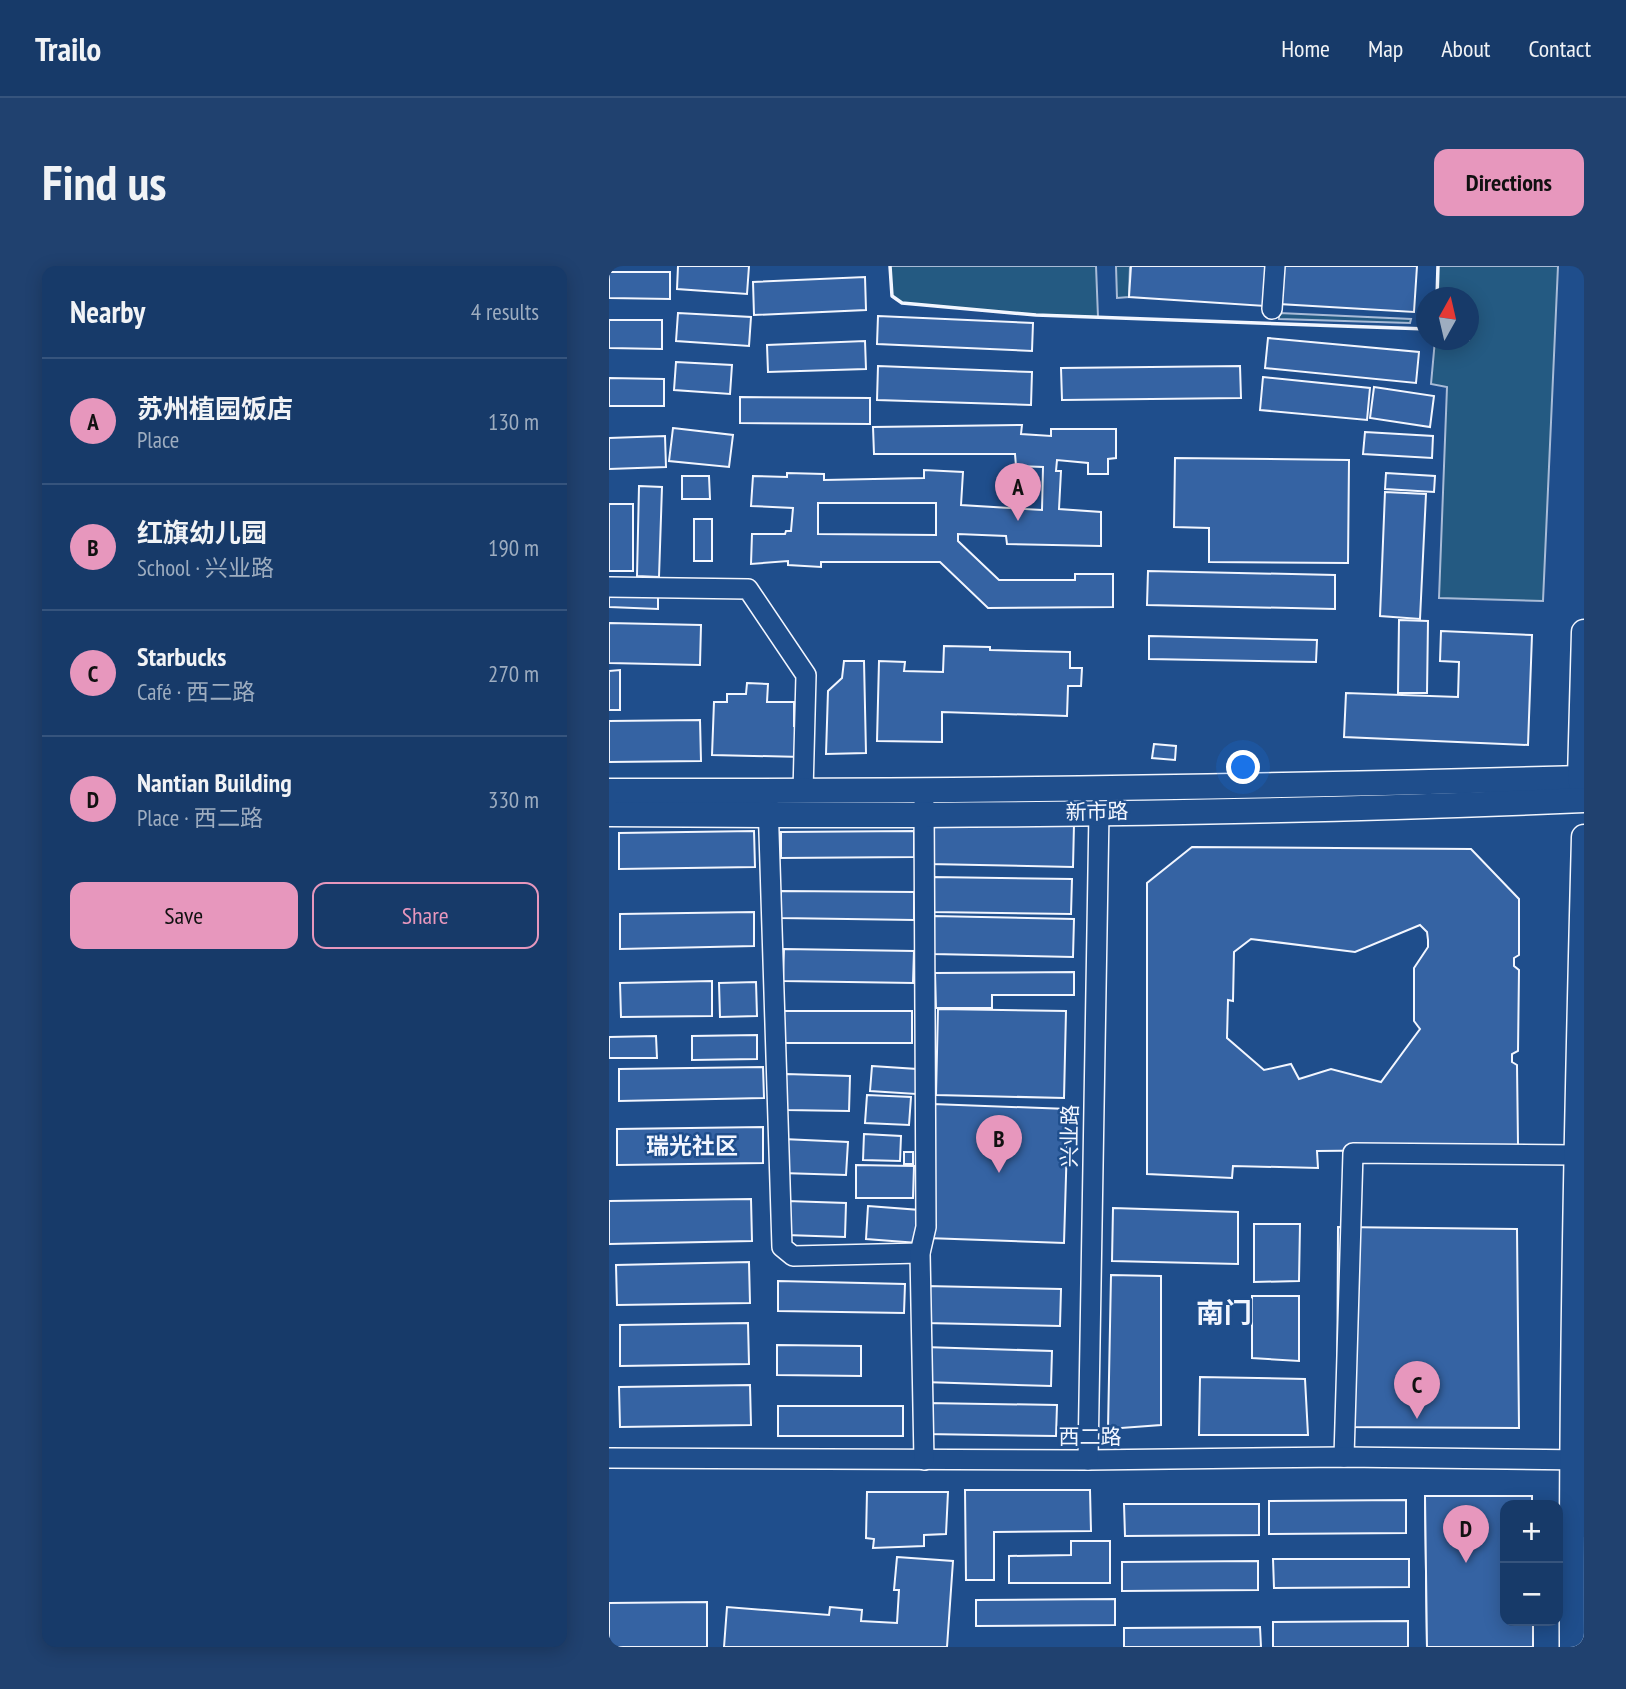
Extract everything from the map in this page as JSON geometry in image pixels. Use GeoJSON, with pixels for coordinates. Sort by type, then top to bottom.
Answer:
{"type":"FeatureCollection","features":[{"type":"Feature","properties":{"kind":"main road"},"geometry":{"type":"LineString","coordinates":[[1583,788],[1584,632]]}},
{"type":"Feature","properties":{"kind":"main road","name":"新市路"},"geometry":{"type":"LineString","coordinates":[[609,814],[768,804],[924,802],[1470,782],[1583,788]]}},
{"type":"Feature","properties":{"kind":"main road","name":"新市路"},"geometry":{"type":"LineString","coordinates":[[609,791],[768,804],[803,792],[1099,812],[1441,806],[1583,788]]}},
{"type":"Feature","properties":{"kind":"main road"},"geometry":{"type":"LineString","coordinates":[[1572,1647],[1578,1460],[1576,1155],[1584,837]]}},
{"type":"Feature","properties":{"kind":"street"},"geometry":{"type":"LineString","coordinates":[[1272,309],[1275,266]]}},
{"type":"Feature","properties":{"kind":"street"},"geometry":{"type":"LineString","coordinates":[[609,587],[748,589],[806,676],[803,792]]}},
{"type":"Feature","properties":{"kind":"street"},"geometry":{"type":"LineString","coordinates":[[924,802],[926,1227],[920,1254],[924,1460]]}},
{"type":"Feature","properties":{"kind":"street"},"geometry":{"type":"LineString","coordinates":[[768,804],[782,1247],[793,1256],[920,1254]]}},
{"type":"Feature","properties":{"kind":"street","name":"兴业路"},"geometry":{"type":"LineString","coordinates":[[1088,1460],[1099,812]]}},
{"type":"Feature","properties":{"kind":"street"},"geometry":{"type":"LineString","coordinates":[[1344,1457],[1353,1153],[1576,1155]]}},
{"type":"Feature","properties":{"kind":"street","name":"西二路"},"geometry":{"type":"LineString","coordinates":[[609,1458],[1088,1460],[1344,1457],[1578,1460]]}},
{"type":"Feature","properties":{"kind":"shaded area"},"geometry":{"type":"Polygon","coordinates":[[[890,266],[1096,266],[1098,317],[1036,315],[902,303],[892,296],[890,266]]]}},
{"type":"Feature","properties":{"kind":"shaded area"},"geometry":{"type":"Polygon","coordinates":[[[1116,266],[1130,266],[1129,297],[1117,298],[1116,266]]]}},
{"type":"Feature","properties":{"kind":"shaded area"},"geometry":{"type":"Polygon","coordinates":[[[1438,266],[1558,266],[1543,601],[1439,598],[1447,387],[1431,384],[1434,350],[1479,350],[1479,287],[1437,287],[1438,266]]]}},
{"type":"Feature","properties":{"kind":"shaded area"},"geometry":{"type":"Polygon","coordinates":[[[1279,313],[1411,319],[1410,323],[1279,319],[1279,313]]]}},
{"type":"Feature","properties":{"kind":"building"},"geometry":{"type":"Polygon","coordinates":[[[678,266],[749,266],[747,294],[677,289],[678,266]]]}},
{"type":"Feature","properties":{"kind":"building"},"geometry":{"type":"Polygon","coordinates":[[[1131,266],[1269,266],[1265,306],[1129,297],[1131,266]]]}},
{"type":"Feature","properties":{"kind":"building"},"geometry":{"type":"Polygon","coordinates":[[[1282,266],[1417,266],[1414,312],[1279,304],[1282,266]]]}},
{"type":"Feature","properties":{"kind":"building"},"geometry":{"type":"Polygon","coordinates":[[[609,272],[670,272],[670,299],[609,298],[609,272]]]}},
{"type":"Feature","properties":{"kind":"building"},"geometry":{"type":"Polygon","coordinates":[[[865,277],[866,310],[754,315],[753,282],[865,277]]]}},
{"type":"Feature","properties":{"kind":"building"},"geometry":{"type":"Polygon","coordinates":[[[678,313],[751,317],[749,346],[676,341],[678,313]]]}},
{"type":"Feature","properties":{"kind":"building"},"geometry":{"type":"Polygon","coordinates":[[[878,316],[1033,323],[1032,351],[877,344],[878,316]]]}},
{"type":"Feature","properties":{"kind":"building"},"geometry":{"type":"Polygon","coordinates":[[[609,320],[662,320],[662,349],[609,348],[609,320]]]}},
{"type":"Feature","properties":{"kind":"building"},"geometry":{"type":"Polygon","coordinates":[[[1268,338],[1419,352],[1416,383],[1265,368],[1268,338]]]}},
{"type":"Feature","properties":{"kind":"building"},"geometry":{"type":"Polygon","coordinates":[[[865,341],[866,369],[768,372],[767,345],[865,341]]]}},
{"type":"Feature","properties":{"kind":"building"},"geometry":{"type":"Polygon","coordinates":[[[676,362],[732,365],[730,394],[674,390],[676,362]]]}},
{"type":"Feature","properties":{"kind":"building"},"geometry":{"type":"Polygon","coordinates":[[[878,366],[1032,372],[1031,405],[877,400],[878,366]]]}},
{"type":"Feature","properties":{"kind":"building"},"geometry":{"type":"Polygon","coordinates":[[[1240,366],[1241,398],[1062,400],[1061,368],[1240,366]]]}},
{"type":"Feature","properties":{"kind":"building"},"geometry":{"type":"Polygon","coordinates":[[[1263,377],[1370,388],[1367,420],[1260,410],[1263,377]]]}},
{"type":"Feature","properties":{"kind":"building"},"geometry":{"type":"Polygon","coordinates":[[[609,378],[664,379],[664,406],[609,406],[609,378]]]}},
{"type":"Feature","properties":{"kind":"building"},"geometry":{"type":"Polygon","coordinates":[[[1374,387],[1434,396],[1430,427],[1370,418],[1374,387]]]}},
{"type":"Feature","properties":{"kind":"building"},"geometry":{"type":"Polygon","coordinates":[[[740,397],[870,398],[870,424],[740,423],[740,397]]]}},
{"type":"Feature","properties":{"kind":"building"},"geometry":{"type":"Polygon","coordinates":[[[1022,425],[1021,434],[1051,436],[1051,429],[1116,429],[1116,458],[1108,459],[1108,474],[1088,474],[1088,463],[1057,460],[1056,471],[1061,471],[1059,509],[1101,512],[1101,546],[1007,544],[1006,536],[958,534],[958,541],[999,580],[1075,580],[1075,574],[1113,574],[1113,607],[988,608],[940,562],[821,562],[821,567],[788,565],[788,561],[751,564],[752,534],[785,534],[786,531],[791,531],[793,508],[751,506],[753,476],[824,474],[824,480],[924,478],[924,470],[963,472],[961,505],[1042,510],[1043,467],[1016,466],[1015,454],[874,454],[873,427],[1022,425]],[[818,503],[818,534],[936,535],[936,503],[818,503]]]}},
{"type":"Feature","properties":{"kind":"building"},"geometry":{"type":"Polygon","coordinates":[[[673,428],[733,435],[729,467],[669,461],[673,428]]]}},
{"type":"Feature","properties":{"kind":"building"},"geometry":{"type":"Polygon","coordinates":[[[1365,432],[1433,436],[1432,458],[1363,454],[1365,432]]]}},
{"type":"Feature","properties":{"kind":"building"},"geometry":{"type":"Polygon","coordinates":[[[665,436],[666,467],[609,469],[609,438],[665,436]]]}},
{"type":"Feature","properties":{"kind":"building"},"geometry":{"type":"Polygon","coordinates":[[[1175,458],[1349,460],[1348,563],[1209,562],[1209,528],[1174,527],[1175,458]]]}},
{"type":"Feature","properties":{"kind":"building"},"geometry":{"type":"Polygon","coordinates":[[[1386,473],[1435,476],[1434,492],[1385,489],[1386,473]]]}},
{"type":"Feature","properties":{"kind":"building"},"geometry":{"type":"Polygon","coordinates":[[[682,476],[709,476],[710,499],[682,499],[682,476]]]}},
{"type":"Feature","properties":{"kind":"building"},"geometry":{"type":"Polygon","coordinates":[[[639,486],[662,487],[659,577],[637,576],[639,486]]]}},
{"type":"Feature","properties":{"kind":"building"},"geometry":{"type":"Polygon","coordinates":[[[1385,492],[1426,494],[1420,619],[1380,616],[1385,492]]]}},
{"type":"Feature","properties":{"kind":"building"},"geometry":{"type":"Polygon","coordinates":[[[609,504],[633,504],[633,571],[609,571],[609,504]]]}},
{"type":"Feature","properties":{"kind":"building"},"geometry":{"type":"Polygon","coordinates":[[[694,519],[712,519],[712,561],[694,561],[694,519]]]}},
{"type":"Feature","properties":{"kind":"building"},"geometry":{"type":"Polygon","coordinates":[[[1148,571],[1335,575],[1335,609],[1147,605],[1148,571]]]}},
{"type":"Feature","properties":{"kind":"building"},"geometry":{"type":"Polygon","coordinates":[[[609,593],[658,594],[658,609],[609,607],[609,593]]]}},
{"type":"Feature","properties":{"kind":"building"},"geometry":{"type":"Polygon","coordinates":[[[1399,620],[1428,621],[1427,693],[1398,693],[1399,620]]]}},
{"type":"Feature","properties":{"kind":"building"},"geometry":{"type":"Polygon","coordinates":[[[609,623],[701,625],[700,665],[609,663],[609,623]]]}},
{"type":"Feature","properties":{"kind":"building"},"geometry":{"type":"Polygon","coordinates":[[[1441,631],[1532,635],[1528,745],[1344,737],[1346,693],[1458,697],[1459,662],[1440,661],[1441,631]]]}},
{"type":"Feature","properties":{"kind":"building"},"geometry":{"type":"Polygon","coordinates":[[[1149,636],[1317,640],[1316,662],[1149,659],[1149,636]]]}},
{"type":"Feature","properties":{"kind":"building"},"geometry":{"type":"Polygon","coordinates":[[[944,646],[1070,652],[1070,668],[1082,668],[1081,686],[1068,686],[1067,716],[942,712],[942,742],[877,741],[879,661],[905,662],[904,671],[943,672],[944,646]]]}},
{"type":"Feature","properties":{"kind":"building"},"geometry":{"type":"Polygon","coordinates":[[[844,661],[864,661],[866,753],[826,754],[828,691],[842,678],[844,661]]]}},
{"type":"Feature","properties":{"kind":"building"},"geometry":{"type":"Polygon","coordinates":[[[620,670],[620,710],[609,710],[609,671],[620,670]]]}},
{"type":"Feature","properties":{"kind":"building"},"geometry":{"type":"Polygon","coordinates":[[[747,683],[768,684],[767,702],[794,702],[794,726],[802,726],[802,757],[712,755],[714,702],[727,702],[727,694],[746,694],[747,683]]]}},
{"type":"Feature","properties":{"kind":"building"},"geometry":{"type":"Polygon","coordinates":[[[700,720],[701,761],[609,762],[609,721],[700,720]]]}},
{"type":"Feature","properties":{"kind":"building"},"geometry":{"type":"Polygon","coordinates":[[[1154,744],[1176,746],[1175,760],[1152,758],[1154,744]]]}},
{"type":"Feature","properties":{"kind":"building"},"geometry":{"type":"Polygon","coordinates":[[[929,823],[1074,824],[1073,867],[928,864],[929,823]]]}},
{"type":"Feature","properties":{"kind":"building"},"geometry":{"type":"Polygon","coordinates":[[[754,831],[755,867],[619,869],[619,833],[754,831]]]}},
{"type":"Feature","properties":{"kind":"building"},"geometry":{"type":"Polygon","coordinates":[[[914,831],[914,857],[781,858],[781,832],[914,831]]]}},
{"type":"Feature","properties":{"kind":"building"},"geometry":{"type":"Polygon","coordinates":[[[1192,847],[1471,849],[1519,899],[1519,955],[1514,958],[1514,966],[1519,970],[1518,1051],[1512,1054],[1512,1062],[1517,1065],[1518,1144],[1515,1149],[1317,1151],[1318,1168],[1233,1166],[1232,1178],[1147,1174],[1147,883],[1192,847]],[[1420,925],[1355,952],[1251,939],[1234,952],[1233,1001],[1228,1000],[1227,1038],[1264,1070],[1291,1064],[1299,1079],[1331,1069],[1381,1082],[1420,1029],[1414,1021],[1414,968],[1428,947],[1427,932],[1420,925]]]}},
{"type":"Feature","properties":{"kind":"building"},"geometry":{"type":"Polygon","coordinates":[[[932,877],[1072,879],[1071,914],[931,912],[932,877]]]}},
{"type":"Feature","properties":{"kind":"building"},"geometry":{"type":"Polygon","coordinates":[[[781,891],[914,892],[914,920],[780,918],[781,891]]]}},
{"type":"Feature","properties":{"kind":"building"},"geometry":{"type":"Polygon","coordinates":[[[754,912],[754,946],[620,949],[620,914],[754,912]]]}},
{"type":"Feature","properties":{"kind":"building"},"geometry":{"type":"Polygon","coordinates":[[[933,916],[1074,919],[1073,957],[932,954],[933,916]]]}},
{"type":"Feature","properties":{"kind":"building"},"geometry":{"type":"Polygon","coordinates":[[[784,949],[914,951],[913,983],[783,981],[784,949]]]}},
{"type":"Feature","properties":{"kind":"building"},"geometry":{"type":"Polygon","coordinates":[[[1074,972],[1074,995],[992,995],[992,1008],[936,1008],[935,973],[1074,972]]]}},
{"type":"Feature","properties":{"kind":"building"},"geometry":{"type":"Polygon","coordinates":[[[712,981],[712,1016],[621,1017],[620,983],[712,981]]]}},
{"type":"Feature","properties":{"kind":"building"},"geometry":{"type":"Polygon","coordinates":[[[756,982],[757,1016],[720,1017],[719,983],[756,982]]]}},
{"type":"Feature","properties":{"kind":"building"},"geometry":{"type":"Polygon","coordinates":[[[938,1009],[1066,1011],[1064,1098],[936,1095],[938,1009]]]}},
{"type":"Feature","properties":{"kind":"building"},"geometry":{"type":"Polygon","coordinates":[[[784,1011],[912,1011],[912,1043],[784,1043],[784,1011]]]}},
{"type":"Feature","properties":{"kind":"building"},"geometry":{"type":"Polygon","coordinates":[[[757,1035],[757,1059],[692,1060],[692,1036],[757,1035]]]}},
{"type":"Feature","properties":{"kind":"building"},"geometry":{"type":"Polygon","coordinates":[[[656,1036],[657,1058],[609,1058],[609,1037],[656,1036]]]}},
{"type":"Feature","properties":{"kind":"building"},"geometry":{"type":"Polygon","coordinates":[[[872,1066],[917,1069],[916,1094],[870,1091],[872,1066]]]}},
{"type":"Feature","properties":{"kind":"building"},"geometry":{"type":"Polygon","coordinates":[[[763,1067],[764,1098],[619,1101],[619,1069],[763,1067]]]}},
{"type":"Feature","properties":{"kind":"building"},"geometry":{"type":"Polygon","coordinates":[[[786,1074],[850,1076],[849,1111],[786,1110],[786,1074]]]}},
{"type":"Feature","properties":{"kind":"building"},"geometry":{"type":"Polygon","coordinates":[[[867,1095],[911,1097],[909,1125],[865,1123],[867,1095]]]}},
{"type":"Feature","properties":{"kind":"building"},"geometry":{"type":"Polygon","coordinates":[[[932,1104],[1068,1109],[1064,1243],[927,1238],[932,1104]]]}},
{"type":"Feature","properties":{"kind":"building"},"geometry":{"type":"Polygon","coordinates":[[[763,1127],[763,1163],[617,1165],[617,1129],[763,1127]]]}},
{"type":"Feature","properties":{"kind":"building"},"geometry":{"type":"Polygon","coordinates":[[[864,1134],[901,1136],[900,1161],[863,1160],[864,1134]]]}},
{"type":"Feature","properties":{"kind":"building"},"geometry":{"type":"Polygon","coordinates":[[[783,1139],[848,1142],[846,1175],[782,1173],[783,1139]]]}},
{"type":"Feature","properties":{"kind":"building"},"geometry":{"type":"Polygon","coordinates":[[[904,1152],[913,1152],[913,1164],[904,1164],[904,1152]]]}},
{"type":"Feature","properties":{"kind":"building"},"geometry":{"type":"Polygon","coordinates":[[[856,1165],[914,1166],[913,1198],[856,1198],[856,1165]]]}},
{"type":"Feature","properties":{"kind":"building"},"geometry":{"type":"Polygon","coordinates":[[[751,1199],[752,1241],[609,1244],[609,1201],[751,1199]]]}},
{"type":"Feature","properties":{"kind":"building"},"geometry":{"type":"Polygon","coordinates":[[[787,1201],[846,1203],[845,1237],[786,1235],[787,1201]]]}},
{"type":"Feature","properties":{"kind":"building"},"geometry":{"type":"Polygon","coordinates":[[[868,1206],[920,1210],[918,1243],[866,1239],[868,1206]]]}},
{"type":"Feature","properties":{"kind":"building"},"geometry":{"type":"Polygon","coordinates":[[[1113,1208],[1238,1212],[1238,1264],[1112,1261],[1113,1208]]]}},
{"type":"Feature","properties":{"kind":"building"},"geometry":{"type":"Polygon","coordinates":[[[1254,1224],[1300,1224],[1299,1281],[1254,1282],[1254,1224]]]}},
{"type":"Feature","properties":{"kind":"building"},"geometry":{"type":"Polygon","coordinates":[[[1338,1227],[1517,1229],[1519,1428],[1337,1427],[1338,1227]]]}},
{"type":"Feature","properties":{"kind":"building"},"geometry":{"type":"Polygon","coordinates":[[[749,1262],[750,1303],[617,1305],[616,1265],[749,1262]]]}},
{"type":"Feature","properties":{"kind":"building"},"geometry":{"type":"Polygon","coordinates":[[[1111,1275],[1161,1276],[1161,1425],[1108,1429],[1111,1275]]]}},
{"type":"Feature","properties":{"kind":"building"},"geometry":{"type":"Polygon","coordinates":[[[778,1281],[905,1284],[904,1313],[778,1311],[778,1281]]]}},
{"type":"Feature","properties":{"kind":"building"},"geometry":{"type":"Polygon","coordinates":[[[926,1286],[1061,1289],[1060,1326],[925,1323],[926,1286]]]}},
{"type":"Feature","properties":{"kind":"building"},"geometry":{"type":"Polygon","coordinates":[[[1252,1296],[1299,1296],[1299,1361],[1252,1358],[1252,1296]]]}},
{"type":"Feature","properties":{"kind":"building"},"geometry":{"type":"Polygon","coordinates":[[[748,1323],[749,1364],[620,1366],[620,1325],[748,1323]]]}},
{"type":"Feature","properties":{"kind":"building"},"geometry":{"type":"Polygon","coordinates":[[[777,1345],[861,1346],[861,1376],[777,1375],[777,1345]]]}},
{"type":"Feature","properties":{"kind":"building"},"geometry":{"type":"Polygon","coordinates":[[[924,1347],[1052,1351],[1051,1386],[923,1382],[924,1347]]]}},
{"type":"Feature","properties":{"kind":"building"},"geometry":{"type":"Polygon","coordinates":[[[1200,1377],[1305,1379],[1308,1435],[1199,1435],[1200,1377]]]}},
{"type":"Feature","properties":{"kind":"building"},"geometry":{"type":"Polygon","coordinates":[[[750,1385],[751,1425],[620,1427],[619,1387],[750,1385]]]}},
{"type":"Feature","properties":{"kind":"building"},"geometry":{"type":"Polygon","coordinates":[[[926,1403],[1057,1405],[1056,1436],[925,1434],[926,1403]]]}},
{"type":"Feature","properties":{"kind":"building"},"geometry":{"type":"Polygon","coordinates":[[[778,1406],[903,1406],[903,1436],[778,1436],[778,1406]]]}},
{"type":"Feature","properties":{"kind":"building"},"geometry":{"type":"Polygon","coordinates":[[[965,1490],[1090,1490],[1091,1531],[994,1532],[994,1580],[966,1580],[965,1490]]]}},
{"type":"Feature","properties":{"kind":"building"},"geometry":{"type":"Polygon","coordinates":[[[867,1492],[948,1492],[946,1534],[924,1535],[924,1546],[873,1548],[874,1539],[866,1538],[867,1492]]]}},
{"type":"Feature","properties":{"kind":"building"},"geometry":{"type":"Polygon","coordinates":[[[1425,1496],[1532,1496],[1532,1500],[1500,1500],[1500,1626],[1533,1626],[1533,1647],[1427,1647],[1425,1496]]]}},
{"type":"Feature","properties":{"kind":"building"},"geometry":{"type":"Polygon","coordinates":[[[1425,1496],[1532,1496],[1532,1500],[1500,1500],[1500,1626],[1533,1626],[1533,1647],[1427,1647],[1425,1496]]]}},
{"type":"Feature","properties":{"kind":"building"},"geometry":{"type":"Polygon","coordinates":[[[1406,1500],[1406,1533],[1269,1534],[1269,1501],[1406,1500]]]}},
{"type":"Feature","properties":{"kind":"building"},"geometry":{"type":"Polygon","coordinates":[[[1124,1504],[1259,1504],[1259,1535],[1125,1536],[1124,1504]]]}},
{"type":"Feature","properties":{"kind":"building"},"geometry":{"type":"Polygon","coordinates":[[[1071,1541],[1110,1541],[1110,1583],[1009,1583],[1009,1556],[1071,1555],[1071,1541]]]}},
{"type":"Feature","properties":{"kind":"building"},"geometry":{"type":"Polygon","coordinates":[[[897,1557],[953,1561],[947,1647],[724,1647],[727,1607],[829,1615],[830,1607],[862,1610],[861,1621],[897,1623],[899,1590],[894,1590],[897,1557]]]}},
{"type":"Feature","properties":{"kind":"building"},"geometry":{"type":"Polygon","coordinates":[[[1273,1559],[1409,1559],[1409,1587],[1274,1588],[1273,1559]]]}},
{"type":"Feature","properties":{"kind":"building"},"geometry":{"type":"Polygon","coordinates":[[[1258,1561],[1258,1590],[1122,1591],[1122,1562],[1258,1561]]]}},
{"type":"Feature","properties":{"kind":"building"},"geometry":{"type":"Polygon","coordinates":[[[1115,1599],[1115,1625],[976,1626],[976,1600],[1115,1599]]]}},
{"type":"Feature","properties":{"kind":"building"},"geometry":{"type":"Polygon","coordinates":[[[707,1602],[707,1647],[609,1647],[609,1603],[707,1602]]]}},
{"type":"Feature","properties":{"kind":"building"},"geometry":{"type":"Polygon","coordinates":[[[1408,1621],[1408,1647],[1273,1647],[1273,1622],[1408,1621]]]}},
{"type":"Feature","properties":{"kind":"building"},"geometry":{"type":"Polygon","coordinates":[[[1260,1627],[1261,1647],[1124,1647],[1124,1628],[1260,1627]]]}},
{"type":"Feature","properties":{"kind":"wall"},"geometry":{"type":"LineString","coordinates":[[890,266],[892,296],[902,303],[1036,315],[1416,329]]}},
{"type":"Feature","properties":{"kind":"wall"},"geometry":{"type":"LineString","coordinates":[[1437,287],[1438,266]]}},
{"type":"Feature","properties":{"kind":"place","name":"苏州植园饭店"},"geometry":{"type":"Point","coordinates":[1018,521]}},
{"type":"Feature","properties":{"kind":"place","name":"红旗幼儿园"},"geometry":{"type":"Point","coordinates":[999,1173]}},
{"type":"Feature","properties":{"kind":"place","name":"Starbucks"},"geometry":{"type":"Point","coordinates":[1417,1419]}},
{"type":"Feature","properties":{"kind":"place","name":"Nantian Building"},"geometry":{"type":"Point","coordinates":[1466,1563]}},
{"type":"Feature","properties":{"kind":"district","name":"瑞光社区"},"geometry":{"type":"Point","coordinates":[692,1146]}},
{"type":"Feature","properties":{"kind":"district","name":"南门"},"geometry":{"type":"Point","coordinates":[1224,1313]}}]}
